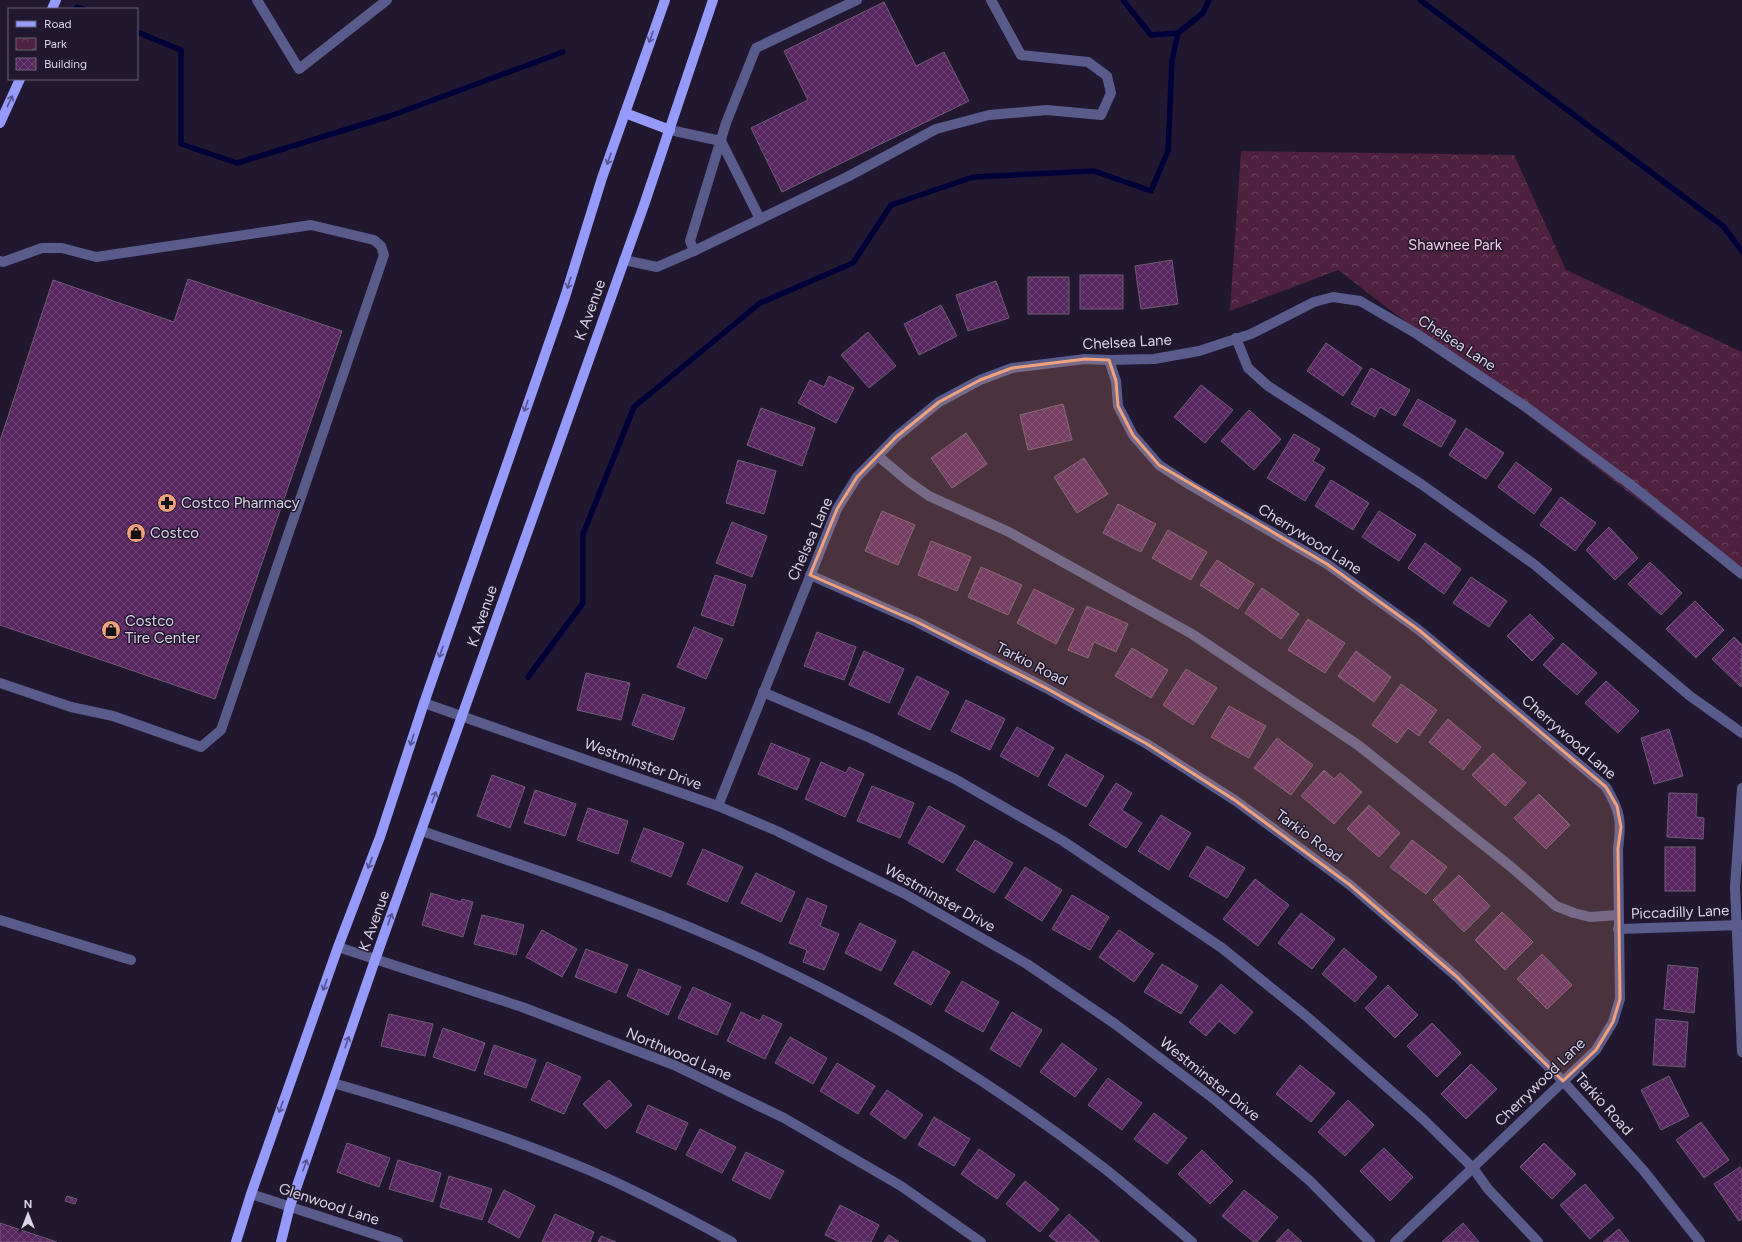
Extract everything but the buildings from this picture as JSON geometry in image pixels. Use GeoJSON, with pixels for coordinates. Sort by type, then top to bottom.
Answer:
{"type":"FeatureCollection","features":[{"type":"Feature","properties":{"kind":"main road","name":"K Avenue"},"geometry":{"type":"LineString","coordinates":[[236,1242],[251,1194],[338,947],[380,837],[424,703],[565,297],[602,178],[665,0]]}},
{"type":"Feature","properties":{"kind":"main road","name":"K Avenue"},"geometry":{"type":"LineString","coordinates":[[281,1242],[290,1206],[375,960],[463,716],[670,130],[713,0]]}},
{"type":"Feature","properties":{"kind":"main road"},"geometry":{"type":"LineString","coordinates":[[0,123],[20,80]]}},
{"type":"Feature","properties":{"kind":"main road"},"geometry":{"type":"LineString","coordinates":[[625,113],[670,130]]}},
{"type":"Feature","properties":{"kind":"street"},"geometry":{"type":"LineString","coordinates":[[257,0],[299,69],[387,0]]}},
{"type":"Feature","properties":{"kind":"street"},"geometry":{"type":"LineString","coordinates":[[694,251],[690,241],[721,141],[756,48],[857,0]]}},
{"type":"Feature","properties":{"kind":"street"},"geometry":{"type":"LineString","coordinates":[[624,260],[657,267],[694,251],[849,176],[936,129],[989,115],[1040,111],[1101,115],[1111,93],[1107,76],[1088,62],[1021,55],[990,0]]}},
{"type":"Feature","properties":{"kind":"street"},"geometry":{"type":"LineString","coordinates":[[670,130],[721,141]]}},
{"type":"Feature","properties":{"kind":"street"},"geometry":{"type":"LineString","coordinates":[[721,141],[760,219]]}},
{"type":"Feature","properties":{"kind":"street"},"geometry":{"type":"LineString","coordinates":[[0,683],[71,707],[113,716],[201,747],[221,730],[384,255],[382,246],[374,240],[311,225],[96,257],[62,248],[42,248],[1,264]]}},
{"type":"Feature","properties":{"kind":"street","name":"Chelsea Lane"},"geometry":{"type":"LineString","coordinates":[[718,806],[837,509],[857,477],[896,437],[939,402],[980,380],[1012,368],[1085,359],[1154,359],[1199,351],[1251,334],[1314,302],[1333,297],[1360,301],[1417,334],[1526,407],[1631,485],[1742,574]]}},
{"type":"Feature","properties":{"kind":"street"},"geometry":{"type":"LineString","coordinates":[[1236,338],[1248,368],[1268,386],[1422,484],[1535,565],[1690,696],[1742,733]]}},
{"type":"Feature","properties":{"kind":"street","name":"Cherrywood Lane"},"geometry":{"type":"LineString","coordinates":[[1109,360],[1116,380],[1118,406],[1133,435],[1159,465],[1190,485],[1327,564],[1419,630],[1606,787],[1617,806],[1621,827],[1618,848],[1620,999],[1613,1022],[1596,1050],[1395,1242]]}},
{"type":"Feature","properties":{"kind":"street"},"geometry":{"type":"LineString","coordinates":[[878,456],[909,482],[929,496],[1009,532],[1192,634],[1358,745],[1510,866],[1556,906],[1590,917],[1618,915]]}},
{"type":"Feature","properties":{"kind":"street","name":"Tarkio Road"},"geometry":{"type":"LineString","coordinates":[[810,575],[917,622],[1044,687],[1147,744],[1236,801],[1356,890],[1457,977],[1563,1081],[1644,1171],[1700,1242]]}},
{"type":"Feature","properties":{"kind":"street"},"geometry":{"type":"LineString","coordinates":[[764,692],[870,738],[955,779],[1063,841],[1153,900],[1222,948],[1306,1016],[1422,1119],[1473,1168],[1488,1189],[1538,1242]]}},
{"type":"Feature","properties":{"kind":"street","name":"Westminster Drive"},"geometry":{"type":"LineString","coordinates":[[424,703],[718,806],[777,831],[905,894],[1033,968],[1115,1024],[1214,1099],[1310,1181],[1370,1242]]}},
{"type":"Feature","properties":{"kind":"street"},"geometry":{"type":"LineString","coordinates":[[1742,788],[1735,887],[1740,925],[1742,1052]]}},
{"type":"Feature","properties":{"kind":"street"},"geometry":{"type":"LineString","coordinates":[[422,831],[671,920],[763,960],[873,1015],[974,1077],[1029,1114],[1103,1168],[1192,1242]]}},
{"type":"Feature","properties":{"kind":"street"},"geometry":{"type":"LineString","coordinates":[[0,920],[130,960]]}},
{"type":"Feature","properties":{"kind":"street","name":"Piccadilly Lane"},"geometry":{"type":"LineString","coordinates":[[1618,928],[1740,925]]}},
{"type":"Feature","properties":{"kind":"street","name":"Northwood Lane"},"geometry":{"type":"LineString","coordinates":[[338,947],[522,1007],[681,1069],[784,1118],[901,1186],[982,1242]]}},
{"type":"Feature","properties":{"kind":"street"},"geometry":{"type":"LineString","coordinates":[[333,1083],[413,1107],[520,1143],[592,1171],[732,1242]]}},
{"type":"Feature","properties":{"kind":"street","name":"Glenwood Lane"},"geometry":{"type":"LineString","coordinates":[[251,1194],[398,1242]]}},
{"type":"Feature","properties":{"kind":"highlighted area"},"geometry":{"type":"Polygon","coordinates":[[[1085,359],[1109,360],[1116,381],[1118,406],[1133,435],[1159,465],[1327,564],[1419,630],[1606,787],[1617,806],[1621,827],[1618,848],[1620,999],[1613,1022],[1596,1050],[1563,1081],[1457,977],[1350,885],[1236,801],[1147,744],[1044,687],[917,622],[810,575],[837,509],[857,477],[896,437],[939,402],[980,380],[1012,368],[1085,359]]]}},
{"type":"Feature","properties":{"kind":"green space","name":"Shawnee Park"},"geometry":{"type":"Polygon","coordinates":[[[1241,151],[1514,155],[1566,270],[1742,352],[1742,579],[1338,270],[1230,311],[1241,151]]]}},
{"type":"Feature","properties":{"kind":"waterway"},"geometry":{"type":"LineString","coordinates":[[1123,0],[1151,35],[1178,33],[1203,13],[1209,0]]}},
{"type":"Feature","properties":{"kind":"waterway"},"geometry":{"type":"LineString","coordinates":[[1420,0],[1723,226],[1742,251]]}},
{"type":"Feature","properties":{"kind":"waterway"},"geometry":{"type":"LineString","coordinates":[[138,32],[181,50],[181,144],[237,163],[390,116],[563,52]]}},
{"type":"Feature","properties":{"kind":"waterway"},"geometry":{"type":"LineString","coordinates":[[528,677],[583,603],[583,534],[634,407],[760,303],[853,263],[891,205],[973,177],[1094,171],[1151,191],[1168,151],[1172,60],[1178,33]]}},
{"type":"Feature","properties":{"kind":"place","name":"Costco Pharmacy"},"geometry":{"type":"Point","coordinates":[167,503]}},
{"type":"Feature","properties":{"kind":"place","name":"Costco"},"geometry":{"type":"Point","coordinates":[136,533]}},
{"type":"Feature","properties":{"kind":"place","name":"Costco Tire Center"},"geometry":{"type":"Point","coordinates":[111,630]}}]}
